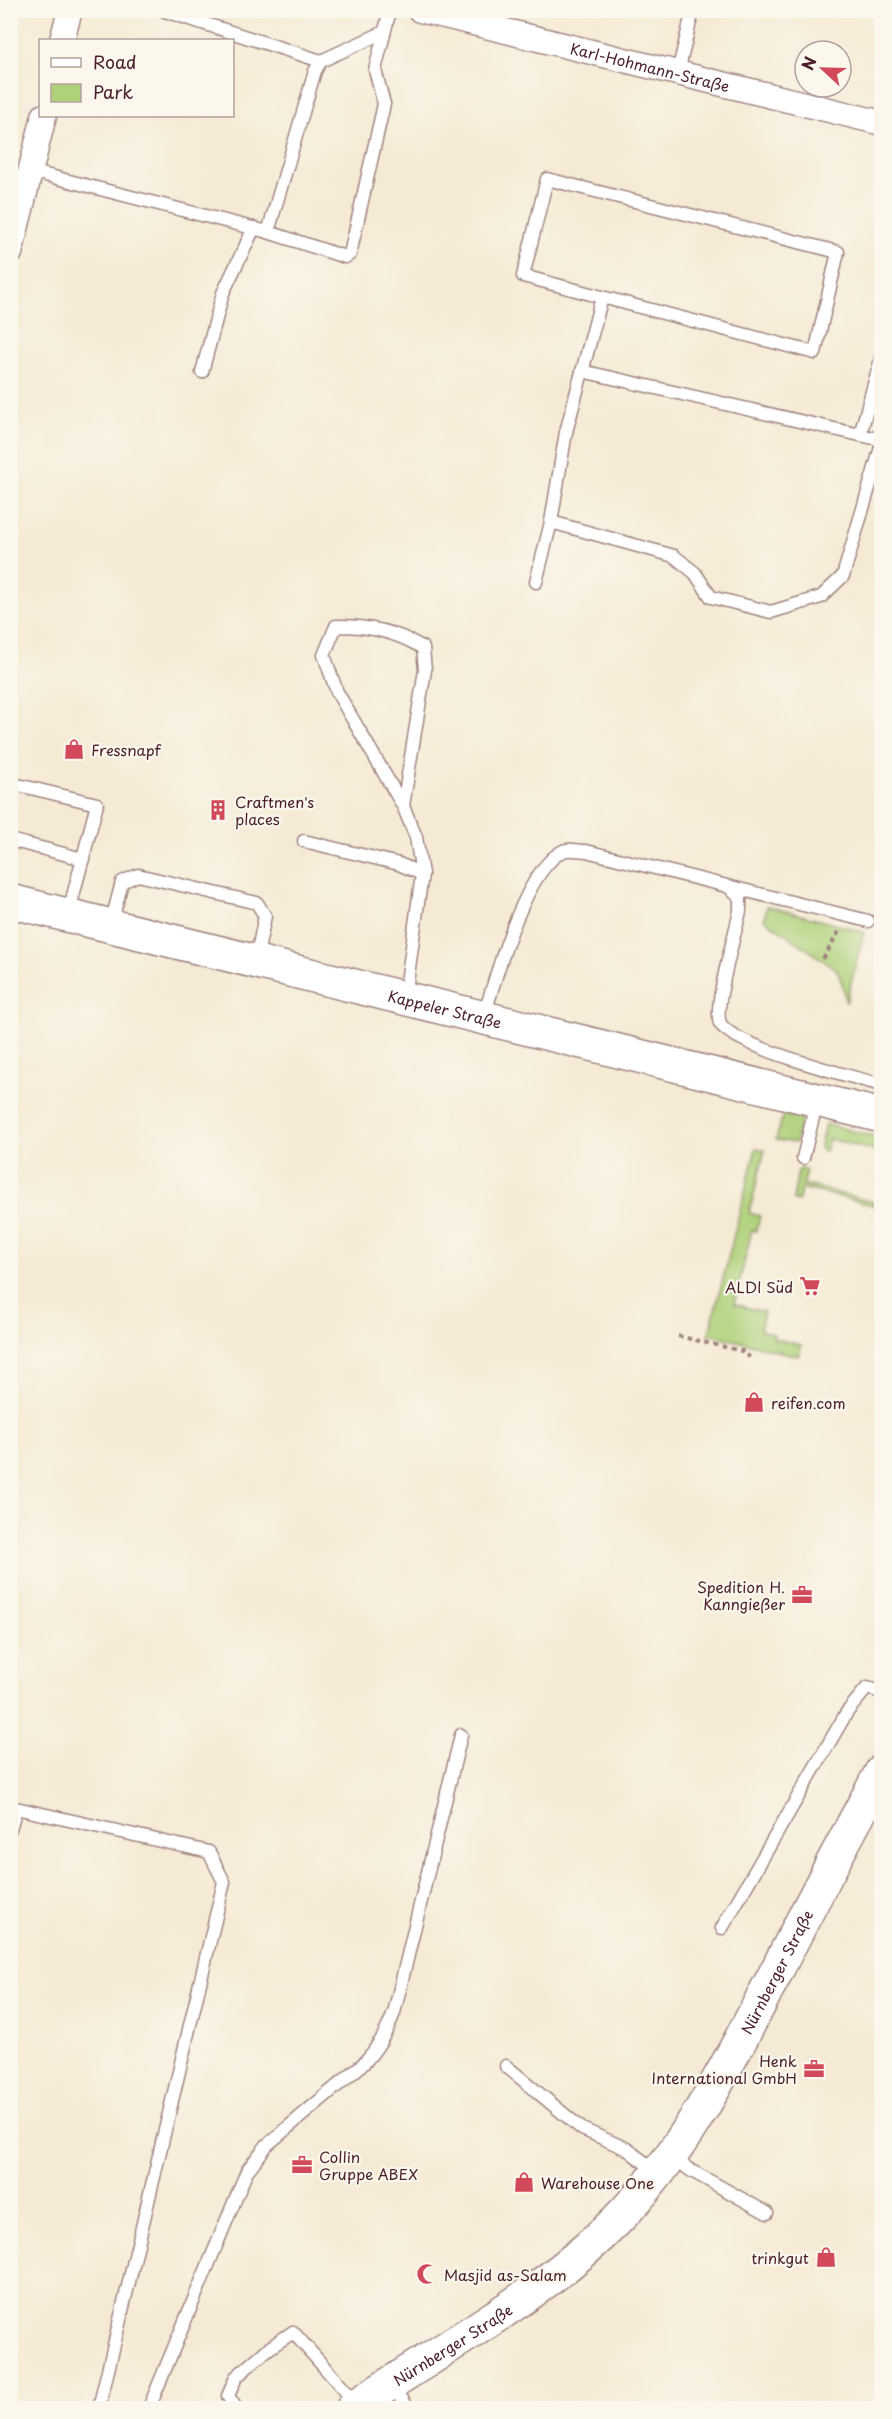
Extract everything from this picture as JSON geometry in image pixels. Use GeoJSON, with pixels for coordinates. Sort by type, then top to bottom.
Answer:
{"type":"FeatureCollection","features":[{"type":"Feature","properties":{"kind":"street"},"geometry":{"type":"LineString","coordinates":[[62,39],[70,10]]}},
{"type":"Feature","properties":{"kind":"street","name":"Karl-Hohmann-Straße"},"geometry":{"type":"LineString","coordinates":[[420,10],[882,123]]}},
{"type":"Feature","properties":{"kind":"street"},"geometry":{"type":"LineString","coordinates":[[10,254],[44,117]]}},
{"type":"Feature","properties":{"kind":"street","name":"Kappeler Straße"},"geometry":{"type":"LineString","coordinates":[[10,901],[882,1116]]}},
{"type":"Feature","properties":{"kind":"street","name":"Nürnberger Straße"},"geometry":{"type":"LineString","coordinates":[[356,2407],[400,2396],[572,2260],[615,2223],[665,2165],[716,2086],[882,1771]]}},
{"type":"Feature","properties":{"kind":"lane"},"geometry":{"type":"LineString","coordinates":[[30,171],[254,228],[345,256],[350,254],[384,104],[375,70],[390,10]]}},
{"type":"Feature","properties":{"kind":"lane"},"geometry":{"type":"LineString","coordinates":[[678,72],[693,10]]}},
{"type":"Feature","properties":{"kind":"lane"},"geometry":{"type":"LineString","coordinates":[[165,11],[321,61]]}},
{"type":"Feature","properties":{"kind":"lane"},"geometry":{"type":"LineString","coordinates":[[268,232],[315,72],[321,61],[384,32]]}},
{"type":"Feature","properties":{"kind":"lane"},"geometry":{"type":"LineString","coordinates":[[547,179],[838,252],[815,353],[602,297],[523,276],[547,179]]}},
{"type":"Feature","properties":{"kind":"lane"},"geometry":{"type":"LineString","coordinates":[[202,372],[223,293],[254,228]]}},
{"type":"Feature","properties":{"kind":"lane"},"geometry":{"type":"LineString","coordinates":[[536,582],[551,522],[566,432],[602,297]]}},
{"type":"Feature","properties":{"kind":"lane"},"geometry":{"type":"LineString","coordinates":[[860,435],[878,381],[882,356]]}},
{"type":"Feature","properties":{"kind":"lane"},"geometry":{"type":"LineString","coordinates":[[551,522],[674,556],[695,573],[711,597],[771,612],[821,597],[843,576],[882,442],[582,371]]}},
{"type":"Feature","properties":{"kind":"lane"},"geometry":{"type":"LineString","coordinates":[[403,806],[426,670],[423,648],[403,636],[367,626],[336,626],[324,655],[337,692],[403,806],[416,837],[422,874],[405,998]]}},
{"type":"Feature","properties":{"kind":"lane"},"geometry":{"type":"LineString","coordinates":[[10,783],[96,804],[68,915]]}},
{"type":"Feature","properties":{"kind":"lane"},"geometry":{"type":"LineString","coordinates":[[10,840],[83,859]]}},
{"type":"Feature","properties":{"kind":"lane"},"geometry":{"type":"LineString","coordinates":[[304,841],[399,864],[422,874]]}},
{"type":"Feature","properties":{"kind":"lane"},"geometry":{"type":"LineString","coordinates":[[483,1017],[523,904],[547,863],[565,850],[586,851],[867,921]]}},
{"type":"Feature","properties":{"kind":"lane"},"geometry":{"type":"LineString","coordinates":[[111,926],[122,882],[138,875],[256,903],[265,916],[255,961]]}},
{"type":"Feature","properties":{"kind":"lane"},"geometry":{"type":"LineString","coordinates":[[729,886],[740,898],[740,911],[718,1006],[720,1022],[731,1035],[761,1047],[882,1085]]}},
{"type":"Feature","properties":{"kind":"lane"},"geometry":{"type":"LineString","coordinates":[[803,1158],[817,1101]]}},
{"type":"Feature","properties":{"kind":"lane"},"geometry":{"type":"LineString","coordinates":[[722,1928],[847,1712],[867,1688],[882,1692]]}},
{"type":"Feature","properties":{"kind":"lane"},"geometry":{"type":"LineString","coordinates":[[149,2409],[247,2171],[267,2145],[363,2064],[386,2033],[394,2013],[461,1735]]}},
{"type":"Feature","properties":{"kind":"lane"},"geometry":{"type":"LineString","coordinates":[[10,1829],[16,1808],[209,1852],[224,1882],[99,2409]]}},
{"type":"Feature","properties":{"kind":"lane"},"geometry":{"type":"LineString","coordinates":[[506,2066],[582,2129],[665,2165],[690,2170],[767,2213]]}},
{"type":"Feature","properties":{"kind":"lane"},"geometry":{"type":"LineString","coordinates":[[236,2409],[228,2396],[236,2376],[268,2349],[293,2332],[356,2407]]}},
{"type":"Feature","properties":{"kind":"path"},"geometry":{"type":"LineString","coordinates":[[823,958],[848,916]]}},
{"type":"Feature","properties":{"kind":"path"},"geometry":{"type":"LineString","coordinates":[[678,1336],[746,1352],[751,1361]]}},
{"type":"Feature","properties":{"kind":"green space"},"geometry":{"type":"Polygon","coordinates":[[[767,906],[864,932],[846,1003],[837,970],[764,919],[767,906]]]}},
{"type":"Feature","properties":{"kind":"green space"},"geometry":{"type":"Polygon","coordinates":[[[783,1114],[802,1119],[795,1143],[776,1140],[783,1114]]]}},
{"type":"Feature","properties":{"kind":"green space"},"geometry":{"type":"Polygon","coordinates":[[[825,1124],[881,1138],[881,1152],[829,1139],[825,1152],[822,1151],[820,1146],[825,1124]]]}},
{"type":"Feature","properties":{"kind":"green space"},"geometry":{"type":"Polygon","coordinates":[[[756,1148],[765,1150],[749,1213],[760,1216],[756,1231],[752,1230],[734,1304],[764,1312],[760,1330],[774,1334],[773,1338],[801,1345],[798,1356],[709,1334],[756,1148]]]}},
{"type":"Feature","properties":{"kind":"green space"},"geometry":{"type":"Polygon","coordinates":[[[806,1170],[803,1184],[881,1204],[881,1207],[802,1188],[798,1202],[793,1200],[798,1171],[806,1170]]]}},
{"type":"Feature","properties":{"kind":"place","name":"Fressnapf"},"geometry":{"type":"Point","coordinates":[74,749]}},
{"type":"Feature","properties":{"kind":"place","name":"Craftmen's places"},"geometry":{"type":"Point","coordinates":[218,810]}},
{"type":"Feature","properties":{"kind":"place","name":"ALDI Süd"},"geometry":{"type":"Point","coordinates":[810,1286]}},
{"type":"Feature","properties":{"kind":"place","name":"reifen.com"},"geometry":{"type":"Point","coordinates":[754,1402]}},
{"type":"Feature","properties":{"kind":"place","name":"Spedition H. Kanngießer"},"geometry":{"type":"Point","coordinates":[802,1595]}},
{"type":"Feature","properties":{"kind":"place","name":"Henk International GmbH"},"geometry":{"type":"Point","coordinates":[814,2069]}},
{"type":"Feature","properties":{"kind":"place","name":"Collin Gruppe ABEX"},"geometry":{"type":"Point","coordinates":[302,2165]}},
{"type":"Feature","properties":{"kind":"place","name":"Warehouse One"},"geometry":{"type":"Point","coordinates":[524,2182]}},
{"type":"Feature","properties":{"kind":"place","name":"trinkgut"},"geometry":{"type":"Point","coordinates":[826,2257]}},
{"type":"Feature","properties":{"kind":"place","name":"Masjid as-Salam"},"geometry":{"type":"Point","coordinates":[427,2274]}}]}
